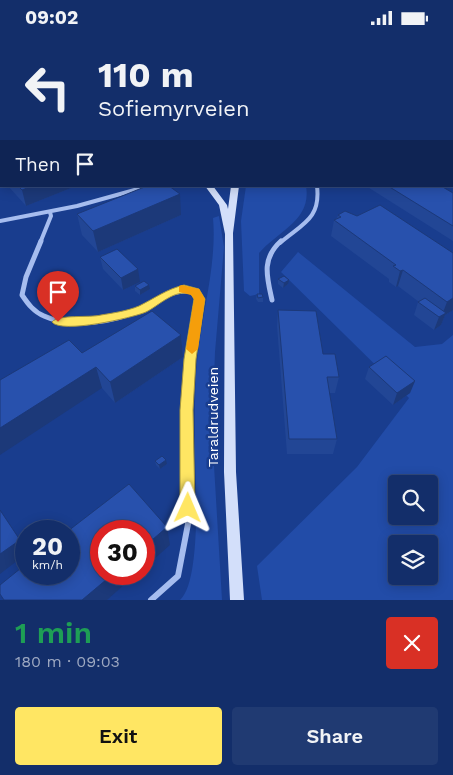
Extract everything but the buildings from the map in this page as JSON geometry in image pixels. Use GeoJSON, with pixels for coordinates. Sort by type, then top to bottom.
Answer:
{"type":"FeatureCollection","features":[{"type":"Feature","properties":{"kind":"main road","name":"Taraldrudveien"},"geometry":{"type":"LineString","coordinates":[[210,187],[223,205],[229,234]]}},
{"type":"Feature","properties":{"kind":"main road","name":"Taraldrudveien"},"geometry":{"type":"LineString","coordinates":[[235,187],[229,234],[230,472],[237,600]]}},
{"type":"Feature","properties":{"kind":"street"},"geometry":{"type":"LineString","coordinates":[[0,221],[50,212],[145,187]]}},
{"type":"Feature","properties":{"kind":"street"},"geometry":{"type":"LineString","coordinates":[[272,300],[266,270],[269,256],[275,244],[314,216],[318,204],[317,187]]}},
{"type":"Feature","properties":{"kind":"street"},"geometry":{"type":"LineString","coordinates":[[50,212],[51,216],[26,277],[22,295],[35,311],[58,322],[97,320],[141,309],[170,292],[184,289],[195,292],[200,299],[190,359],[186,410],[188,524],[178,576],[151,600]]}},
{"type":"Feature","properties":{"kind":"shaded area"},"geometry":{"type":"Polygon","coordinates":[[[246,187],[306,187],[304,208],[299,216],[259,253],[259,294],[250,296],[244,291],[241,221],[246,187]]]}},
{"type":"Feature","properties":{"kind":"shaded area"},"geometry":{"type":"Polygon","coordinates":[[[219,216],[224,247],[215,352],[212,432],[222,600],[180,600],[187,590],[194,554],[196,532],[195,391],[200,336],[213,251],[213,218],[219,216]]]}},
{"type":"Feature","properties":{"kind":"shaded area"},"geometry":{"type":"Polygon","coordinates":[[[298,252],[415,347],[442,344],[453,335],[453,600],[262,600],[257,566],[357,467],[409,398],[281,272],[298,252]]]}},
{"type":"Feature","properties":{"kind":"slow traffic"},"geometry":{"type":"LineString","coordinates":[[182,289],[195,292],[200,299],[192,349]]}},
{"type":"Feature","properties":{"kind":"route"},"geometry":{"type":"LineString","coordinates":[[58,322],[97,320],[119,316],[141,309],[170,292],[184,289],[195,292],[200,299],[190,359],[186,410],[188,508]]}}]}
